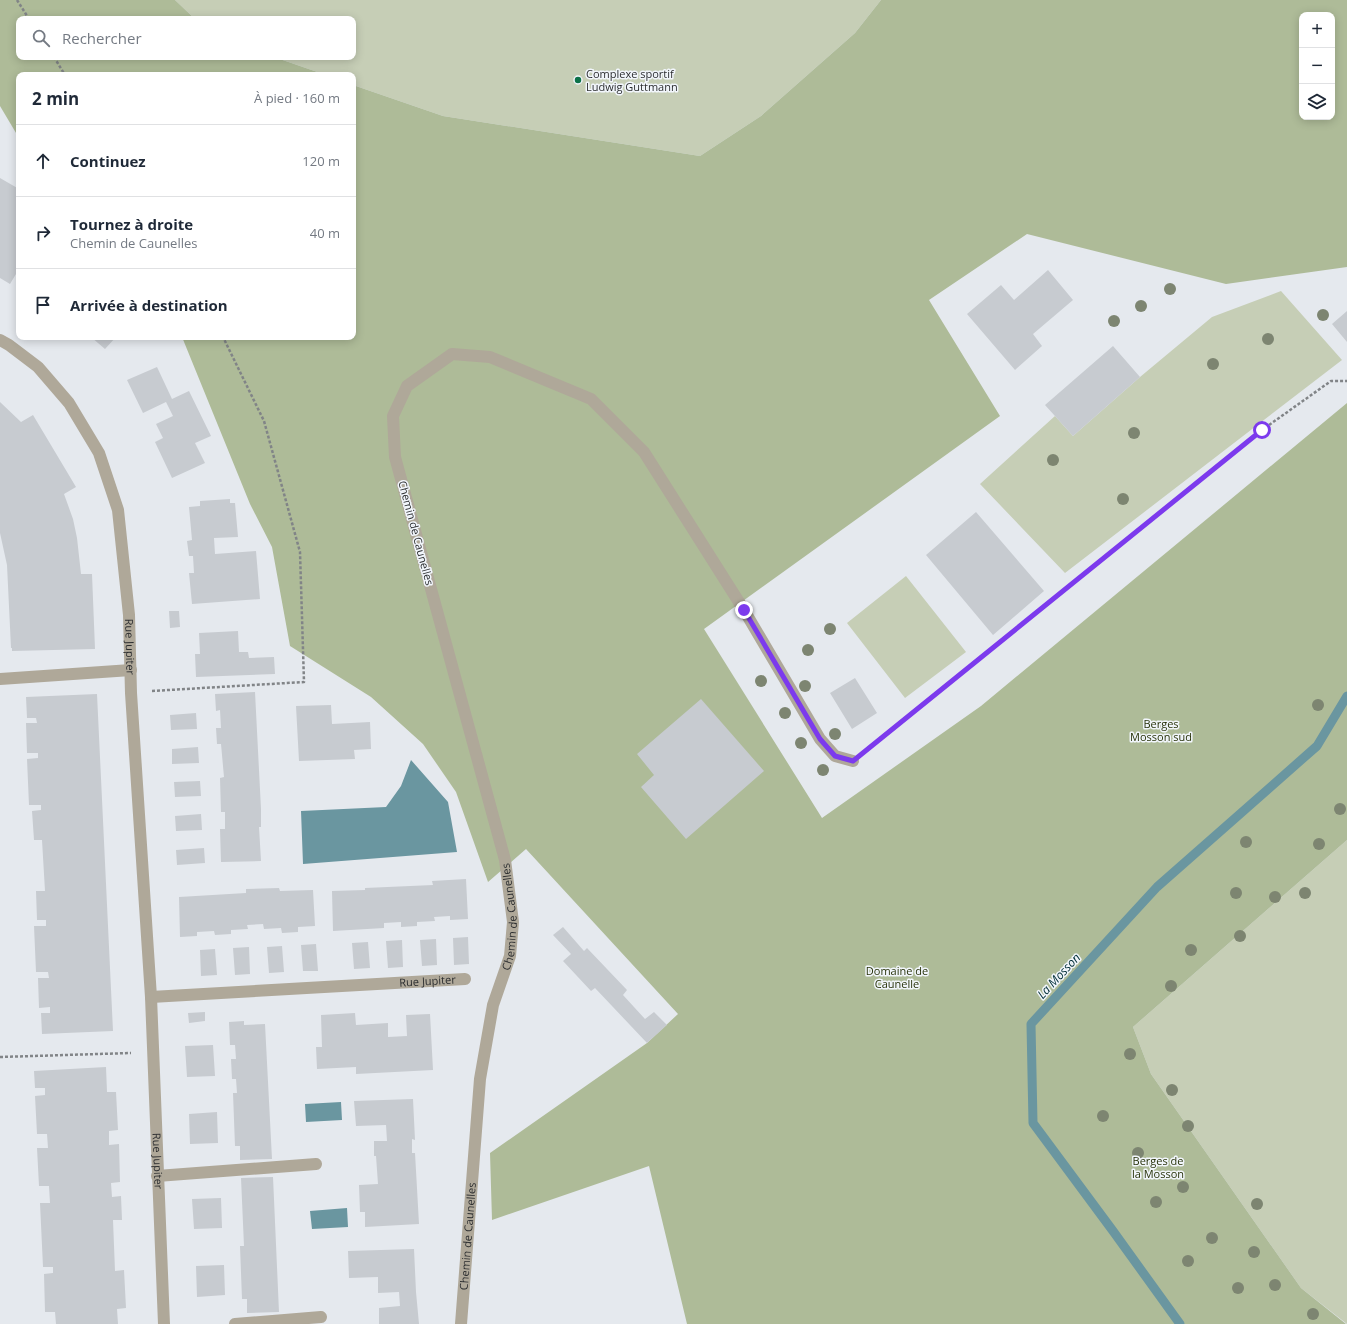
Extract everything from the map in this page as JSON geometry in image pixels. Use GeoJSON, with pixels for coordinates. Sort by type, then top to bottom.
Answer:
{"type":"FeatureCollection","features":[{"type":"Feature","properties":{"kind":"street","name":"Rue Jupiter"},"geometry":{"type":"LineString","coordinates":[[0,340],[38,367],[68,403],[99,453],[118,510],[129,614],[131,670],[130,693],[151,997],[152,1053],[164,1324]]}},
{"type":"Feature","properties":{"kind":"street","name":"Chemin de Caunelles"},"geometry":{"type":"LineString","coordinates":[[461,1324],[480,1079],[493,1005],[510,956],[513,922],[503,852],[395,457],[393,416],[407,386],[452,354],[490,357],[591,399],[644,452],[744,610],[820,739],[835,756],[853,761]]}},
{"type":"Feature","properties":{"kind":"street"},"geometry":{"type":"LineString","coordinates":[[0,679],[131,670]]}},
{"type":"Feature","properties":{"kind":"street","name":"Rue Jupiter"},"geometry":{"type":"LineString","coordinates":[[151,997],[465,979]]}},
{"type":"Feature","properties":{"kind":"street"},"geometry":{"type":"LineString","coordinates":[[157,1176],[316,1164]]}},
{"type":"Feature","properties":{"kind":"street"},"geometry":{"type":"LineString","coordinates":[[235,1324],[321,1317]]}},
{"type":"Feature","properties":{"kind":"path"},"geometry":{"type":"LineString","coordinates":[[16,0],[27,16]]}},
{"type":"Feature","properties":{"kind":"path"},"geometry":{"type":"LineString","coordinates":[[56,60],[63,72]]}},
{"type":"Feature","properties":{"kind":"path"},"geometry":{"type":"LineString","coordinates":[[130,693],[304,682],[300,552],[264,421],[224,340]]}},
{"type":"Feature","properties":{"kind":"path"},"geometry":{"type":"LineString","coordinates":[[853,761],[1262,430],[1331,381],[1347,381]]}},
{"type":"Feature","properties":{"kind":"path"},"geometry":{"type":"LineString","coordinates":[[0,1057],[152,1053]]}},
{"type":"Feature","properties":{"kind":"green space"},"geometry":{"type":"Polygon","coordinates":[[[0,0],[175,0],[192,16],[16,16],[16,60],[283,60],[317,72],[16,72],[16,133],[0,106],[0,0]]]}},
{"type":"Feature","properties":{"kind":"green space","name":"Complexe sportif Ludwig Guttmann"},"geometry":{"type":"Polygon","coordinates":[[[175,0],[881,0],[855,33],[761,116],[700,156],[443,116],[356,86],[356,72],[317,72],[283,60],[356,60],[356,16],[192,16],[175,0]]]}},
{"type":"Feature","properties":{"kind":"green space"},"geometry":{"type":"Polygon","coordinates":[[[881,0],[1347,0],[1347,267],[1226,284],[1027,234],[929,300],[1000,416],[704,629],[822,818],[981,706],[1347,403],[1347,840],[1133,1027],[1151,1074],[1301,1288],[1346,1324],[687,1324],[649,1166],[492,1220],[490,1153],[647,1043],[678,1014],[526,849],[488,882],[456,792],[423,744],[371,697],[290,646],[272,547],[250,504],[183,340],[356,340],[356,86],[443,116],[700,156],[761,116],[855,33],[881,0]]]}},
{"type":"Feature","properties":{"kind":"green space"},"geometry":{"type":"Polygon","coordinates":[[[1281,291],[1342,360],[1065,573],[980,484],[1055,416],[1073,436],[1140,377],[1212,317],[1281,291]]]}},
{"type":"Feature","properties":{"kind":"green space"},"geometry":{"type":"Polygon","coordinates":[[[906,576],[966,652],[905,698],[847,623],[906,576]]]}},
{"type":"Feature","properties":{"kind":"green space"},"geometry":{"type":"Polygon","coordinates":[[[1347,840],[1347,1324],[1301,1288],[1151,1074],[1133,1027],[1347,840]]]}},
{"type":"Feature","properties":{"kind":"water"},"geometry":{"type":"Polygon","coordinates":[[[411,760],[448,802],[457,852],[303,864],[301,811],[386,807],[401,786],[411,760]]]}},
{"type":"Feature","properties":{"kind":"water"},"geometry":{"type":"Polygon","coordinates":[[[341,1102],[342,1120],[306,1122],[305,1104],[341,1102]]]}},
{"type":"Feature","properties":{"kind":"water"},"geometry":{"type":"Polygon","coordinates":[[[347,1208],[348,1227],[312,1229],[310,1211],[347,1208]]]}},
{"type":"Feature","properties":{"kind":"building"},"geometry":{"type":"Polygon","coordinates":[[[0,178],[16,187],[16,274],[10,284],[0,278],[0,178]]]}},
{"type":"Feature","properties":{"kind":"building"},"geometry":{"type":"Polygon","coordinates":[[[1048,270],[1073,300],[1033,334],[1042,346],[1015,370],[967,314],[1001,285],[1014,300],[1048,270]]]}},
{"type":"Feature","properties":{"kind":"building"},"geometry":{"type":"Polygon","coordinates":[[[1347,311],[1347,342],[1332,324],[1347,311]]]}},
{"type":"Feature","properties":{"kind":"building"},"geometry":{"type":"Polygon","coordinates":[[[94,340],[113,340],[105,349],[94,340]]]}},
{"type":"Feature","properties":{"kind":"building"},"geometry":{"type":"Polygon","coordinates":[[[1113,346],[1140,377],[1073,436],[1045,405],[1113,346]]]}},
{"type":"Feature","properties":{"kind":"building"},"geometry":{"type":"Polygon","coordinates":[[[157,367],[172,399],[189,391],[211,436],[195,443],[205,463],[172,478],[155,442],[163,438],[156,424],[173,416],[166,402],[143,413],[127,380],[157,367]]]}},
{"type":"Feature","properties":{"kind":"building"},"geometry":{"type":"Polygon","coordinates":[[[0,402],[21,422],[33,415],[76,487],[64,494],[73,519],[77,538],[81,574],[92,574],[95,649],[12,651],[7,565],[0,533],[0,402]]]}},
{"type":"Feature","properties":{"kind":"building"},"geometry":{"type":"Polygon","coordinates":[[[230,499],[230,503],[235,503],[238,537],[214,538],[215,554],[256,551],[260,599],[192,604],[189,573],[194,573],[193,556],[189,556],[187,541],[192,540],[189,507],[200,506],[200,501],[230,499]]]}},
{"type":"Feature","properties":{"kind":"building"},"geometry":{"type":"Polygon","coordinates":[[[976,512],[1044,591],[993,635],[926,555],[976,512]]]}},
{"type":"Feature","properties":{"kind":"building"},"geometry":{"type":"Polygon","coordinates":[[[169,611],[179,611],[180,627],[170,628],[169,611]]]}},
{"type":"Feature","properties":{"kind":"building"},"geometry":{"type":"Polygon","coordinates":[[[238,631],[239,652],[248,652],[249,658],[274,657],[275,674],[196,677],[195,654],[200,654],[199,633],[238,631]]]}},
{"type":"Feature","properties":{"kind":"building"},"geometry":{"type":"Polygon","coordinates":[[[855,678],[877,713],[852,729],[830,693],[855,678]]]}},
{"type":"Feature","properties":{"kind":"building"},"geometry":{"type":"Polygon","coordinates":[[[255,692],[261,809],[261,827],[259,827],[261,861],[221,862],[220,829],[225,829],[225,812],[221,812],[220,778],[224,777],[221,744],[217,744],[216,728],[221,728],[220,710],[216,711],[215,694],[255,692]]]}},
{"type":"Feature","properties":{"kind":"building"},"geometry":{"type":"Polygon","coordinates":[[[97,694],[113,1031],[42,1034],[41,1013],[50,1013],[50,1007],[39,1008],[38,978],[49,978],[48,972],[36,972],[34,926],[46,926],[46,920],[37,920],[36,891],[45,891],[42,840],[34,840],[32,811],[41,810],[41,805],[29,805],[27,759],[38,758],[38,753],[27,753],[26,723],[37,723],[36,718],[27,718],[26,697],[97,694]]]}},
{"type":"Feature","properties":{"kind":"building"},"geometry":{"type":"Polygon","coordinates":[[[701,699],[764,771],[686,839],[641,787],[654,775],[637,754],[701,699]]]}},
{"type":"Feature","properties":{"kind":"building"},"geometry":{"type":"Polygon","coordinates":[[[331,705],[332,724],[370,722],[371,749],[354,750],[355,759],[299,761],[296,706],[331,705]]]}},
{"type":"Feature","properties":{"kind":"building"},"geometry":{"type":"Polygon","coordinates":[[[196,713],[197,729],[171,730],[170,715],[196,713]]]}},
{"type":"Feature","properties":{"kind":"building"},"geometry":{"type":"Polygon","coordinates":[[[198,747],[199,763],[172,764],[172,749],[198,747]]]}},
{"type":"Feature","properties":{"kind":"building"},"geometry":{"type":"Polygon","coordinates":[[[200,781],[201,796],[175,797],[174,782],[200,781]]]}},
{"type":"Feature","properties":{"kind":"building"},"geometry":{"type":"Polygon","coordinates":[[[201,814],[202,830],[176,831],[175,816],[201,814]]]}},
{"type":"Feature","properties":{"kind":"building"},"geometry":{"type":"Polygon","coordinates":[[[204,848],[205,863],[177,865],[176,850],[204,848]]]}},
{"type":"Feature","properties":{"kind":"building"},"geometry":{"type":"Polygon","coordinates":[[[466,879],[468,919],[450,920],[450,916],[434,917],[435,921],[417,922],[417,926],[401,927],[401,922],[384,923],[384,928],[333,931],[332,891],[433,885],[432,881],[466,879]]]}},
{"type":"Feature","properties":{"kind":"building"},"geometry":{"type":"Polygon","coordinates":[[[279,888],[280,891],[313,890],[315,926],[298,927],[298,932],[282,933],[281,928],[264,929],[263,924],[247,925],[248,929],[231,930],[231,934],[215,935],[214,931],[197,932],[197,936],[180,937],[179,897],[246,893],[246,889],[279,888]]]}},
{"type":"Feature","properties":{"kind":"building"},"geometry":{"type":"Polygon","coordinates":[[[563,927],[584,951],[587,948],[627,990],[623,995],[645,1019],[654,1012],[667,1025],[647,1043],[595,988],[591,991],[563,961],[571,954],[553,935],[563,927]]]}},
{"type":"Feature","properties":{"kind":"building"},"geometry":{"type":"Polygon","coordinates":[[[468,937],[469,964],[454,965],[453,938],[468,937]]]}},
{"type":"Feature","properties":{"kind":"building"},"geometry":{"type":"Polygon","coordinates":[[[436,939],[437,965],[422,966],[420,940],[436,939]]]}},
{"type":"Feature","properties":{"kind":"building"},"geometry":{"type":"Polygon","coordinates":[[[402,940],[403,967],[388,968],[386,941],[402,940]]]}},
{"type":"Feature","properties":{"kind":"building"},"geometry":{"type":"Polygon","coordinates":[[[368,942],[370,968],[354,969],[352,943],[368,942]]]}},
{"type":"Feature","properties":{"kind":"building"},"geometry":{"type":"Polygon","coordinates":[[[316,944],[318,971],[303,971],[301,945],[316,944]]]}},
{"type":"Feature","properties":{"kind":"building"},"geometry":{"type":"Polygon","coordinates":[[[282,946],[284,972],[269,973],[267,947],[282,946]]]}},
{"type":"Feature","properties":{"kind":"building"},"geometry":{"type":"Polygon","coordinates":[[[249,947],[250,974],[235,975],[233,948],[249,947]]]}},
{"type":"Feature","properties":{"kind":"building"},"geometry":{"type":"Polygon","coordinates":[[[215,949],[217,975],[201,976],[200,950],[215,949]]]}},
{"type":"Feature","properties":{"kind":"building"},"geometry":{"type":"Polygon","coordinates":[[[205,1012],[205,1021],[189,1023],[188,1013],[205,1012]]]}},
{"type":"Feature","properties":{"kind":"building"},"geometry":{"type":"Polygon","coordinates":[[[355,1013],[356,1025],[388,1023],[388,1037],[407,1036],[406,1015],[430,1014],[433,1070],[356,1074],[356,1067],[317,1069],[316,1047],[322,1047],[321,1015],[355,1013]]]}},
{"type":"Feature","properties":{"kind":"building"},"geometry":{"type":"Polygon","coordinates":[[[244,1021],[244,1025],[265,1024],[272,1159],[240,1160],[240,1146],[235,1146],[233,1093],[237,1093],[236,1079],[232,1079],[231,1059],[236,1059],[235,1045],[230,1045],[229,1022],[244,1021]]]}},
{"type":"Feature","properties":{"kind":"building"},"geometry":{"type":"Polygon","coordinates":[[[213,1045],[215,1076],[187,1077],[185,1046],[213,1045]]]}},
{"type":"Feature","properties":{"kind":"building"},"geometry":{"type":"Polygon","coordinates":[[[106,1067],[107,1092],[116,1092],[118,1130],[109,1131],[109,1145],[119,1144],[120,1182],[111,1183],[112,1197],[121,1196],[122,1220],[113,1220],[115,1271],[124,1270],[126,1308],[117,1309],[118,1324],[56,1324],[55,1312],[45,1312],[44,1274],[53,1273],[53,1267],[43,1267],[40,1203],[50,1203],[49,1186],[39,1186],[37,1148],[48,1148],[47,1134],[37,1134],[35,1096],[45,1095],[45,1088],[35,1088],[34,1071],[106,1067]]]}},
{"type":"Feature","properties":{"kind":"building"},"geometry":{"type":"Polygon","coordinates":[[[413,1099],[415,1140],[412,1139],[412,1153],[415,1153],[419,1224],[365,1227],[365,1212],[360,1212],[359,1185],[378,1184],[376,1156],[374,1156],[374,1141],[387,1141],[386,1125],[356,1126],[354,1101],[413,1099]]]}},
{"type":"Feature","properties":{"kind":"building"},"geometry":{"type":"Polygon","coordinates":[[[217,1112],[218,1143],[190,1144],[189,1114],[217,1112]]]}},
{"type":"Feature","properties":{"kind":"building"},"geometry":{"type":"Polygon","coordinates":[[[273,1177],[279,1312],[247,1313],[247,1299],[242,1299],[240,1246],[244,1246],[241,1178],[273,1177]]]}},
{"type":"Feature","properties":{"kind":"building"},"geometry":{"type":"Polygon","coordinates":[[[221,1198],[222,1228],[194,1229],[192,1199],[221,1198]]]}},
{"type":"Feature","properties":{"kind":"building"},"geometry":{"type":"Polygon","coordinates":[[[414,1249],[419,1324],[379,1324],[379,1308],[400,1306],[399,1292],[378,1293],[378,1277],[349,1278],[348,1251],[414,1249]]]}},
{"type":"Feature","properties":{"kind":"building"},"geometry":{"type":"Polygon","coordinates":[[[224,1265],[225,1295],[197,1297],[196,1266],[224,1265]]]}},
{"type":"Feature","properties":{"kind":"waterway","name":"La Mosson"},"geometry":{"type":"LineString","coordinates":[[1180,1324],[1033,1123],[1031,1024],[1157,887],[1317,746],[1347,696]]}},
{"type":"Feature","properties":{"kind":"place","name":"Complexe sportif Ludwig Guttmann"},"geometry":{"type":"Point","coordinates":[578,80]}},
{"type":"Feature","properties":{"kind":"route"},"geometry":{"type":"LineString","coordinates":[[744,610],[820,739],[835,756],[853,761],[1262,430]]}},
{"type":"Feature","properties":{"kind":"park label","name":"Berges Mosson sud"},"geometry":{"type":"Point","coordinates":[1161,730]}},
{"type":"Feature","properties":{"kind":"park label","name":"Domaine de Caunelle"},"geometry":{"type":"Point","coordinates":[897,977]}},
{"type":"Feature","properties":{"kind":"park label","name":"Berges de la Mosson"},"geometry":{"type":"Point","coordinates":[1158,1167]}}]}
